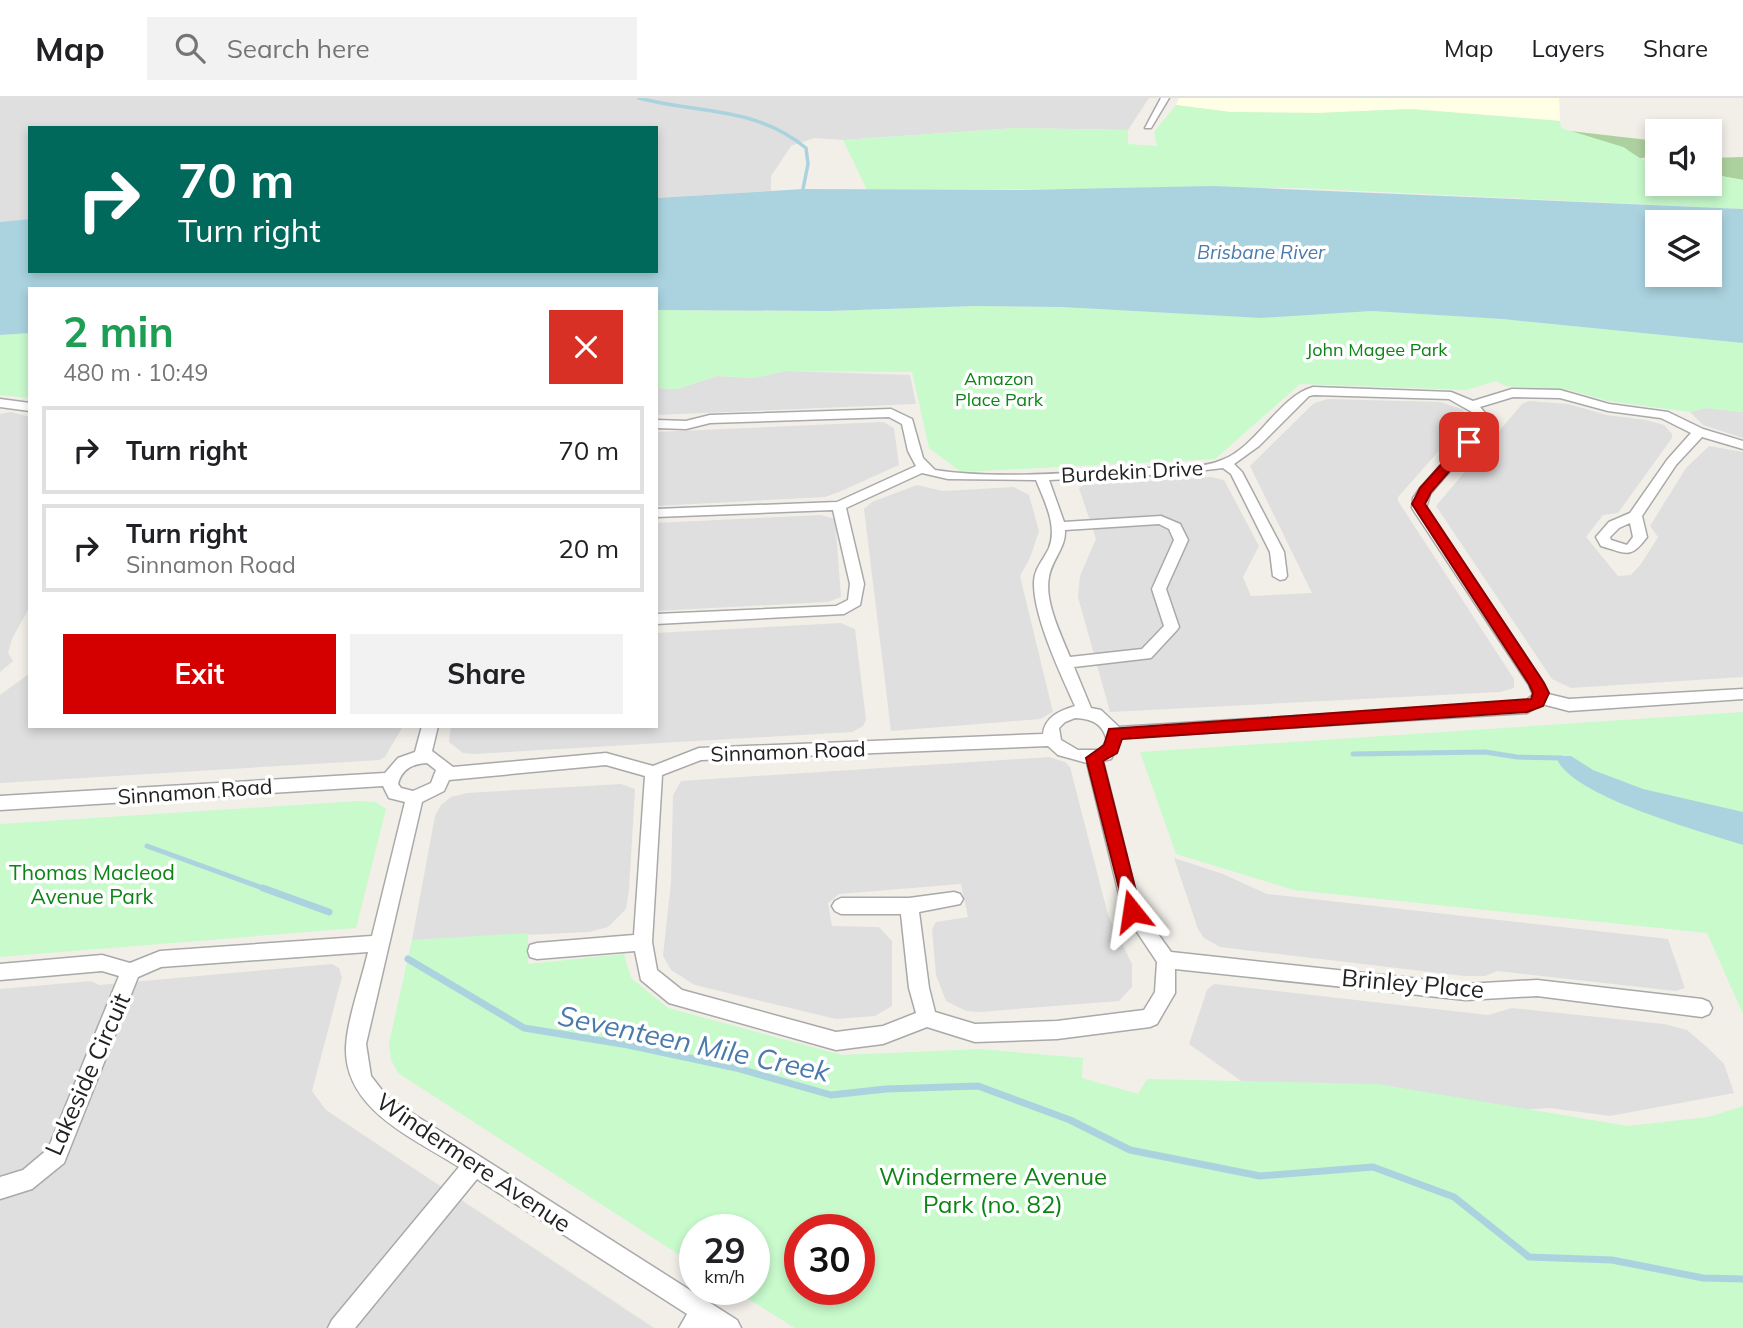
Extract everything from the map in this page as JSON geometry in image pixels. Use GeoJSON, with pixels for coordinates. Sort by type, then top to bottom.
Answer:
{"type":"FeatureCollection","features":[{"type":"Feature","properties":{"kind":"street"},"geometry":{"type":"LineString","coordinates":[[1148,126],[1165,98]]}},
{"type":"Feature","properties":{"kind":"street","name":"Burdekin Drive"},"geometry":{"type":"LineString","coordinates":[[922,468],[942,478],[1041,476],[1225,464],[1306,394],[1313,391],[1441,395],[1473,405]]}},
{"type":"Feature","properties":{"kind":"street"},"geometry":{"type":"LineString","coordinates":[[1540,698],[1541,693],[1536,683],[1418,504],[1425,491],[1483,426],[1483,417],[1473,405],[1512,393],[1560,394],[1608,407],[1664,415],[1699,432],[1743,445]]}},
{"type":"Feature","properties":{"kind":"street"},"geometry":{"type":"LineString","coordinates":[[0,403],[28,407]]}},
{"type":"Feature","properties":{"kind":"street"},"geometry":{"type":"LineString","coordinates":[[658,424],[686,425],[710,419],[891,413],[908,422],[922,468],[839,506],[658,513]]}},
{"type":"Feature","properties":{"kind":"street"},"geometry":{"type":"LineString","coordinates":[[1634,516],[1671,463],[1699,432]]}},
{"type":"Feature","properties":{"kind":"street"},"geometry":{"type":"LineString","coordinates":[[1225,464],[1236,472],[1277,552],[1280,576]]}},
{"type":"Feature","properties":{"kind":"street"},"geometry":{"type":"LineString","coordinates":[[1041,476],[1058,526],[1057,542],[1041,581],[1065,663],[1085,712]]}},
{"type":"Feature","properties":{"kind":"street"},"geometry":{"type":"LineString","coordinates":[[658,619],[839,611],[855,602],[857,584],[839,506]]}},
{"type":"Feature","properties":{"kind":"street"},"geometry":{"type":"LineString","coordinates":[[1058,526],[1161,520],[1175,527],[1181,540],[1159,589],[1172,627],[1146,654],[1065,663]]}},
{"type":"Feature","properties":{"kind":"street"},"geometry":{"type":"LineString","coordinates":[[1115,733],[1527,707],[1540,698],[1569,705],[1743,694]]}},
{"type":"Feature","properties":{"kind":"street"},"geometry":{"type":"LineString","coordinates":[[1085,712],[1104,719],[1115,733],[1112,749],[1094,758],[1074,757],[1057,747],[1052,740],[1052,725],[1057,719],[1065,714],[1085,712]]}},
{"type":"Feature","properties":{"kind":"street"},"geometry":{"type":"LineString","coordinates":[[422,757],[429,728]]}},
{"type":"Feature","properties":{"kind":"street","name":"Sinnamon Road"},"geometry":{"type":"LineString","coordinates":[[654,772],[699,754],[1052,740]]}},
{"type":"Feature","properties":{"kind":"street"},"geometry":{"type":"LineString","coordinates":[[422,757],[442,763],[445,775],[438,787],[414,798],[395,793],[390,779],[401,764],[422,757]]}},
{"type":"Feature","properties":{"kind":"street"},"geometry":{"type":"LineString","coordinates":[[445,775],[606,759],[654,772],[643,942],[648,974],[676,998],[836,1041],[883,1035],[927,1018],[975,1033],[1057,1030],[1150,1018],[1165,993],[1166,960],[1132,911],[1094,758]]}},
{"type":"Feature","properties":{"kind":"street","name":"Sinnamon Road"},"geometry":{"type":"LineString","coordinates":[[0,803],[390,779]]}},
{"type":"Feature","properties":{"kind":"street","name":"Windermere Avenue"},"geometry":{"type":"LineString","coordinates":[[414,798],[356,1044],[358,1069],[365,1086],[381,1105],[475,1164],[696,1320],[729,1328]]}},
{"type":"Feature","properties":{"kind":"street"},"geometry":{"type":"LineString","coordinates":[[841,906],[909,906],[954,899]]}},
{"type":"Feature","properties":{"kind":"street"},"geometry":{"type":"LineString","coordinates":[[909,906],[919,988],[927,1018]]}},
{"type":"Feature","properties":{"kind":"street"},"geometry":{"type":"LineString","coordinates":[[537,951],[643,942]]}},
{"type":"Feature","properties":{"kind":"street","name":"Lakeside Circuit"},"geometry":{"type":"LineString","coordinates":[[0,972],[102,963],[131,971],[160,959],[379,943]]}},
{"type":"Feature","properties":{"kind":"street","name":"Brinley Place"},"geometry":{"type":"LineString","coordinates":[[1166,960],[1466,992],[1537,988],[1702,1008]]}},
{"type":"Feature","properties":{"kind":"street","name":"Lakeside Circuit"},"geometry":{"type":"LineString","coordinates":[[0,1188],[14,1187],[37,1176],[56,1156],[131,971]]}},
{"type":"Feature","properties":{"kind":"street"},"geometry":{"type":"LineString","coordinates":[[340,1328],[475,1164]]}},
{"type":"Feature","properties":{"kind":"shaded area"},"geometry":{"type":"Polygon","coordinates":[[[0,98],[1149,98],[1128,130],[1016,128],[843,140],[814,138],[791,146],[771,176],[771,191],[658,198],[658,126],[28,126],[28,219],[0,222],[0,98]]]}},
{"type":"Feature","properties":{"kind":"shaded area"},"geometry":{"type":"Polygon","coordinates":[[[1179,98],[1559,98],[1560,121],[1410,109],[1318,113],[1230,112],[1176,105],[1179,98]]]}},
{"type":"Feature","properties":{"kind":"shaded area"},"geometry":{"type":"Polygon","coordinates":[[[786,371],[910,375],[916,404],[658,415],[658,388],[677,389],[717,376],[754,378],[786,371]]]}},
{"type":"Feature","properties":{"kind":"shaded area"},"geometry":{"type":"Polygon","coordinates":[[[1328,399],[1440,402],[1462,409],[1469,417],[1398,497],[1398,501],[1514,679],[1514,688],[1500,692],[1110,712],[1078,597],[1080,576],[1096,539],[1079,488],[1083,485],[1211,477],[1224,480],[1259,546],[1243,577],[1251,596],[1312,593],[1250,466],[1314,403],[1328,399]]]}},
{"type":"Feature","properties":{"kind":"shaded area"},"geometry":{"type":"Polygon","coordinates":[[[1529,401],[1568,404],[1607,415],[1646,420],[1664,425],[1672,434],[1672,438],[1618,513],[1603,515],[1586,537],[1618,576],[1631,575],[1658,537],[1650,526],[1686,468],[1709,446],[1743,452],[1743,677],[1571,688],[1552,679],[1436,506],[1522,404],[1529,401]]]}},
{"type":"Feature","properties":{"kind":"shaded area"},"geometry":{"type":"Polygon","coordinates":[[[1706,408],[1743,412],[1743,438],[1703,425],[1690,412],[1706,408]]]}},
{"type":"Feature","properties":{"kind":"shaded area"},"geometry":{"type":"Polygon","coordinates":[[[11,412],[28,416],[28,610],[12,639],[8,653],[13,661],[0,672],[0,414],[11,412]]]}},
{"type":"Feature","properties":{"kind":"shaded area"},"geometry":{"type":"Polygon","coordinates":[[[883,422],[894,428],[899,465],[825,497],[658,506],[658,432],[883,422]]]}},
{"type":"Feature","properties":{"kind":"shaded area"},"geometry":{"type":"Polygon","coordinates":[[[917,485],[943,491],[1014,487],[1029,495],[1039,531],[1030,558],[1020,576],[1053,712],[1040,719],[891,731],[864,509],[872,502],[917,485]]]}},
{"type":"Feature","properties":{"kind":"shaded area"},"geometry":{"type":"Polygon","coordinates":[[[821,515],[835,519],[841,597],[828,602],[658,611],[658,523],[821,515]]]}},
{"type":"Feature","properties":{"kind":"shaded area"},"geometry":{"type":"Polygon","coordinates":[[[841,623],[855,629],[866,720],[863,726],[852,732],[474,754],[463,753],[449,742],[451,728],[658,728],[658,633],[841,623]]]}},
{"type":"Feature","properties":{"kind":"shaded area"},"geometry":{"type":"Polygon","coordinates":[[[28,674],[28,728],[402,728],[385,757],[379,760],[0,783],[0,695],[28,674]]]}},
{"type":"Feature","properties":{"kind":"shaded area"},"geometry":{"type":"Polygon","coordinates":[[[1049,757],[1065,762],[1070,767],[1108,915],[1132,964],[1132,987],[1119,1001],[979,1012],[966,1011],[946,1001],[936,975],[932,929],[936,922],[968,917],[961,884],[839,894],[828,903],[832,926],[879,927],[892,941],[892,1006],[875,1016],[836,1019],[695,985],[671,970],[663,956],[671,882],[673,795],[681,781],[1049,757]]]}},
{"type":"Feature","properties":{"kind":"shaded area"},"geometry":{"type":"Polygon","coordinates":[[[621,784],[635,789],[629,890],[626,909],[608,927],[589,932],[412,940],[435,816],[441,805],[451,797],[467,793],[621,784]]]}},
{"type":"Feature","properties":{"kind":"shaded area"},"geometry":{"type":"Polygon","coordinates":[[[1174,858],[1223,874],[1267,894],[1668,939],[1685,988],[1675,991],[1497,971],[1485,976],[1464,976],[1220,947],[1204,938],[1198,929],[1174,858]]]}},
{"type":"Feature","properties":{"kind":"shaded area"},"geometry":{"type":"Polygon","coordinates":[[[332,964],[339,968],[342,977],[312,1091],[326,1110],[654,1328],[0,1328],[0,989],[91,981],[99,985],[332,964]]]}},
{"type":"Feature","properties":{"kind":"shaded area"},"geometry":{"type":"Polygon","coordinates":[[[1214,984],[1488,1015],[1512,1008],[1664,1024],[1687,1030],[1708,1048],[1724,1064],[1734,1093],[1610,1116],[1550,1108],[1459,1114],[1268,1100],[1189,1044],[1207,990],[1214,984]]]}},
{"type":"Feature","properties":{"kind":"green space"},"geometry":{"type":"Polygon","coordinates":[[[1176,105],[1230,112],[1318,113],[1410,109],[1560,121],[1561,128],[1623,147],[1645,161],[1645,196],[1722,196],[1722,176],[1743,180],[1743,209],[1296,188],[867,190],[843,140],[1016,128],[1128,130],[1128,144],[1157,146],[1154,132],[1176,105]]]}},
{"type":"Feature","properties":{"kind":"green space"},"geometry":{"type":"Polygon","coordinates":[[[1570,131],[1645,140],[1645,157],[1637,159],[1625,148],[1570,131]]]}},
{"type":"Feature","properties":{"kind":"green space"},"geometry":{"type":"Polygon","coordinates":[[[1743,157],[1743,180],[1722,176],[1722,158],[1743,157]]]}},
{"type":"Feature","properties":{"kind":"green space","name":"Amazon Place Park"},"geometry":{"type":"Polygon","coordinates":[[[975,306],[1061,307],[1261,318],[1372,311],[1502,319],[1743,343],[1743,412],[1706,408],[1690,412],[1608,401],[1569,390],[1505,386],[1496,381],[1467,390],[1300,384],[1215,459],[961,472],[929,448],[912,372],[786,371],[754,378],[717,376],[677,389],[658,388],[658,310],[828,311],[975,306]]]}},
{"type":"Feature","properties":{"kind":"green space"},"geometry":{"type":"Polygon","coordinates":[[[28,333],[28,398],[0,395],[0,335],[28,333]]]}},
{"type":"Feature","properties":{"kind":"green space"},"geometry":{"type":"Polygon","coordinates":[[[1743,712],[1743,1014],[1707,933],[1294,890],[1176,854],[1140,752],[1743,712]]]}},
{"type":"Feature","properties":{"kind":"green space","name":"Thomas Macleod Avenue Park"},"geometry":{"type":"Polygon","coordinates":[[[376,802],[386,809],[356,928],[0,957],[0,824],[376,802]]]}},
{"type":"Feature","properties":{"kind":"green space","name":"Windermere Avenue Park (no. 82)"},"geometry":{"type":"Polygon","coordinates":[[[528,933],[528,964],[624,954],[631,978],[668,1008],[842,1055],[980,1049],[1083,1058],[1082,1078],[1138,1094],[1147,1079],[1378,1084],[1628,1126],[1708,1117],[1743,1106],[1743,1328],[795,1328],[758,1305],[770,1305],[770,1214],[679,1214],[679,1255],[398,1073],[391,1060],[389,1043],[412,940],[528,933]]]}},
{"type":"Feature","properties":{"kind":"water","name":"Brisbane River"},"geometry":{"type":"Polygon","coordinates":[[[1213,186],[1743,209],[1743,343],[1502,319],[1372,311],[1261,318],[1061,307],[975,306],[828,311],[658,310],[658,287],[28,287],[28,333],[0,335],[0,222],[28,219],[28,273],[658,273],[658,198],[803,189],[1021,190],[1213,186]]]}},
{"type":"Feature","properties":{"kind":"water"},"geometry":{"type":"Polygon","coordinates":[[[1556,756],[1571,756],[1593,770],[1643,789],[1743,812],[1743,845],[1609,798],[1584,785],[1565,770],[1556,756]]]}},
{"type":"Feature","properties":{"kind":"waterway"},"geometry":{"type":"LineString","coordinates":[[639,98],[747,118],[787,134],[806,148],[808,164],[803,189]]}},
{"type":"Feature","properties":{"kind":"waterway"},"geometry":{"type":"LineString","coordinates":[[1353,754],[1485,752],[1517,757],[1562,758]]}},
{"type":"Feature","properties":{"kind":"waterway","name":"Seventeen Mile Creek"},"geometry":{"type":"LineString","coordinates":[[147,846],[268,890]]}},
{"type":"Feature","properties":{"kind":"waterway","name":"Seventeen Mile Creek"},"geometry":{"type":"LineString","coordinates":[[263,888],[329,912]]}},
{"type":"Feature","properties":{"kind":"waterway","name":"Seventeen Mile Creek"},"geometry":{"type":"LineString","coordinates":[[408,959],[524,1028],[628,1045],[736,1068],[831,1095],[886,1089],[978,1086],[1070,1120],[1130,1150],[1260,1176],[1373,1167],[1454,1197],[1529,1257],[1612,1260],[1703,1278],[1743,1279]]}},
{"type":"Feature","properties":{"kind":"route"},"geometry":{"type":"LineString","coordinates":[[1132,911],[1094,758],[1105,755],[1112,749],[1115,733],[1527,707],[1540,698],[1541,693],[1536,683],[1419,508],[1420,498],[1425,491],[1469,442]]}},
{"type":"Feature","properties":{"kind":"park label","name":"John Magee Park"},"geometry":{"type":"Point","coordinates":[1377,349]}}]}
